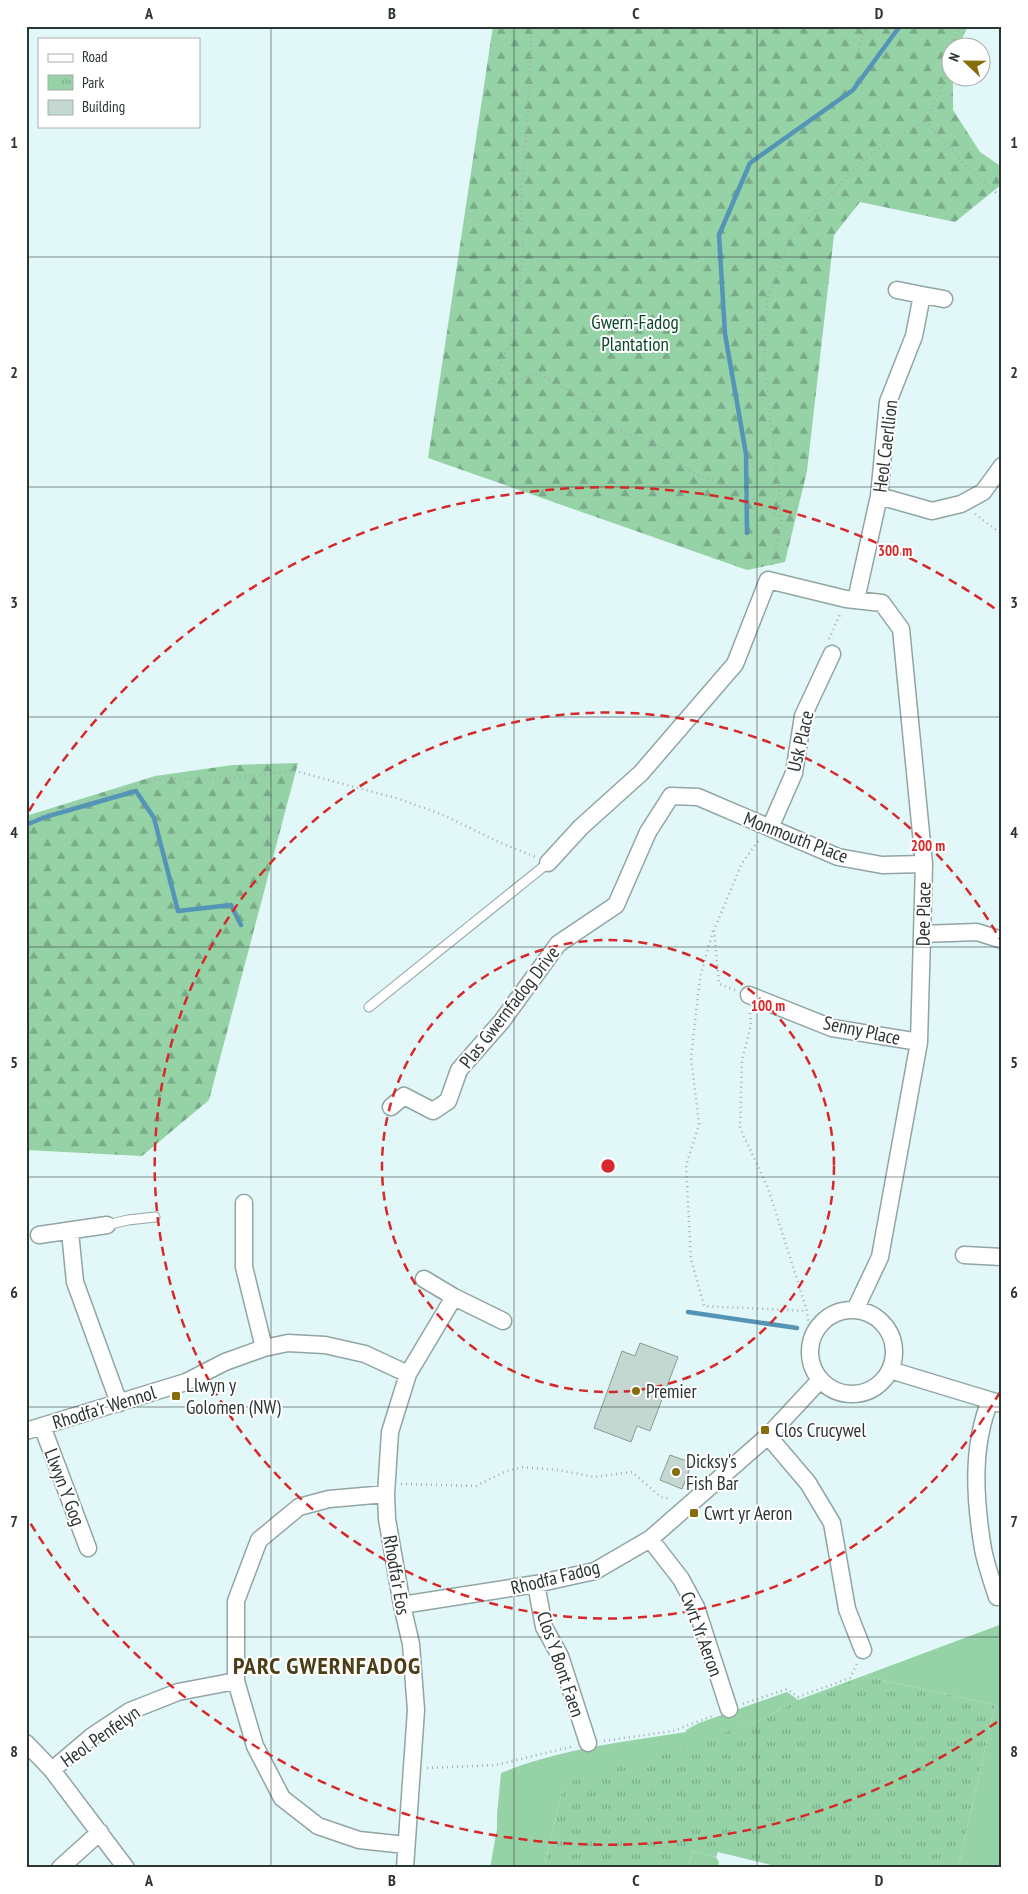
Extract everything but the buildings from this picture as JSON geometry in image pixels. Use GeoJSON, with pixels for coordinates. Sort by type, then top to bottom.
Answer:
{"type":"FeatureCollection","features":[{"type":"Feature","properties":{"kind":"street"},"geometry":{"type":"LineString","coordinates":[[897,290],[944,299]]}},
{"type":"Feature","properties":{"kind":"street","name":"Heol Caerllion"},"geometry":{"type":"LineString","coordinates":[[851,600],[879,496],[888,402],[914,336],[922,295]]}},
{"type":"Feature","properties":{"kind":"street"},"geometry":{"type":"LineString","coordinates":[[879,496],[932,511],[961,504],[984,492],[1002,466]]}},
{"type":"Feature","properties":{"kind":"street"},"geometry":{"type":"LineString","coordinates":[[548,863],[581,827],[641,773],[735,664],[768,580]]}},
{"type":"Feature","properties":{"kind":"street","name":"Dee Place"},"geometry":{"type":"LineString","coordinates":[[768,580],[851,600],[882,603],[901,629],[924,864],[919,1042],[880,1257],[855,1310]]}},
{"type":"Feature","properties":{"kind":"street","name":"Usk Place"},"geometry":{"type":"LineString","coordinates":[[770,828],[794,773],[803,716],[832,654]]}},
{"type":"Feature","properties":{"kind":"street","name":"Monmouth Place"},"geometry":{"type":"LineString","coordinates":[[671,796],[698,797],[838,857],[882,865],[924,864]]}},
{"type":"Feature","properties":{"kind":"street","name":"Plas Gwernfadog Drive"},"geometry":{"type":"LineString","coordinates":[[391,1107],[404,1096],[433,1111],[448,1101],[459,1070],[502,1022],[558,944],[616,905],[648,832],[671,796]]}},
{"type":"Feature","properties":{"kind":"street"},"geometry":{"type":"LineString","coordinates":[[922,934],[976,932],[1002,940]]}},
{"type":"Feature","properties":{"kind":"street","name":"Senny Place"},"geometry":{"type":"LineString","coordinates":[[749,995],[832,1028],[919,1042]]}},
{"type":"Feature","properties":{"kind":"street"},"geometry":{"type":"LineString","coordinates":[[244,1203],[244,1267],[264,1348]]}},
{"type":"Feature","properties":{"kind":"street"},"geometry":{"type":"LineString","coordinates":[[39,1235],[70,1232],[107,1225]]}},
{"type":"Feature","properties":{"kind":"street"},"geometry":{"type":"LineString","coordinates":[[70,1232],[74,1282],[119,1403]]}},
{"type":"Feature","properties":{"kind":"street"},"geometry":{"type":"LineString","coordinates":[[964,1255],[1002,1257]]}},
{"type":"Feature","properties":{"kind":"street"},"geometry":{"type":"LineString","coordinates":[[424,1279],[454,1297],[503,1321]]}},
{"type":"Feature","properties":{"kind":"street","name":"Rhodfa'r Eos"},"geometry":{"type":"LineString","coordinates":[[405,1868],[416,1710],[411,1644],[402,1606],[387,1519],[390,1432],[408,1374],[454,1297]]}},
{"type":"Feature","properties":{"kind":"street"},"geometry":{"type":"LineString","coordinates":[[845,1310],[855,1310],[869,1314],[885,1326],[892,1338],[894,1353],[890,1370],[881,1382],[869,1391],[852,1394],[838,1392],[820,1380],[812,1368],[811,1342],[817,1329],[832,1315],[845,1310]]}},
{"type":"Feature","properties":{"kind":"street","name":"Rhodfa'r Wennol"},"geometry":{"type":"LineString","coordinates":[[34,1429],[186,1382],[225,1362],[264,1348],[288,1343],[325,1345],[365,1354],[408,1374]]}},
{"type":"Feature","properties":{"kind":"street"},"geometry":{"type":"LineString","coordinates":[[890,1370],[996,1403],[983,1418],[976,1474],[983,1550],[997,1597]]}},
{"type":"Feature","properties":{"kind":"street","name":"Rhodfa Fadog"},"geometry":{"type":"LineString","coordinates":[[402,1606],[536,1584],[595,1571],[650,1539],[768,1436],[820,1380]]}},
{"type":"Feature","properties":{"kind":"street","name":"Llwyn Y Gog"},"geometry":{"type":"LineString","coordinates":[[34,1429],[88,1548]]}},
{"type":"Feature","properties":{"kind":"street"},"geometry":{"type":"LineString","coordinates":[[768,1436],[808,1483],[832,1523],[847,1610],[863,1650]]}},
{"type":"Feature","properties":{"kind":"street"},"geometry":{"type":"LineString","coordinates":[[387,1489],[329,1499],[299,1508],[259,1540],[236,1601],[236,1681],[255,1746],[282,1798],[318,1826],[359,1840],[406,1845]]}},
{"type":"Feature","properties":{"kind":"street","name":"Cwrt Yr Aeron"},"geometry":{"type":"LineString","coordinates":[[650,1539],[681,1579],[696,1607],[729,1709]]}},
{"type":"Feature","properties":{"kind":"street","name":"Clos Y Bont Faen"},"geometry":{"type":"LineString","coordinates":[[536,1584],[544,1628],[560,1656],[588,1743]]}},
{"type":"Feature","properties":{"kind":"street","name":"Heol Penfelyn"},"geometry":{"type":"LineString","coordinates":[[52,1770],[91,1737],[130,1711],[178,1692],[236,1681]]}},
{"type":"Feature","properties":{"kind":"street"},"geometry":{"type":"LineString","coordinates":[[26,1743],[52,1770],[126,1868]]}},
{"type":"Feature","properties":{"kind":"street"},"geometry":{"type":"LineString","coordinates":[[60,1868],[100,1832]]}},
{"type":"Feature","properties":{"kind":"lane"},"geometry":{"type":"LineString","coordinates":[[369,1007],[548,863]]}},
{"type":"Feature","properties":{"kind":"lane"},"geometry":{"type":"LineString","coordinates":[[107,1225],[155,1217]]}},
{"type":"Feature","properties":{"kind":"path"},"geometry":{"type":"LineString","coordinates":[[532,26],[521,193],[523,251],[515,334],[487,392],[538,374],[571,392],[611,428],[661,446],[692,472],[746,496],[782,518]]}},
{"type":"Feature","properties":{"kind":"path"},"geometry":{"type":"LineString","coordinates":[[856,59],[866,26]]}},
{"type":"Feature","properties":{"kind":"path"},"geometry":{"type":"LineString","coordinates":[[768,580],[782,518],[764,362],[767,300],[789,239],[866,157],[925,121],[942,87],[947,55],[960,26]]}},
{"type":"Feature","properties":{"kind":"path"},"geometry":{"type":"LineString","coordinates":[[925,121],[966,166],[1002,198]]}},
{"type":"Feature","properties":{"kind":"path"},"geometry":{"type":"LineString","coordinates":[[961,504],[1002,534]]}},
{"type":"Feature","properties":{"kind":"path"},"geometry":{"type":"LineString","coordinates":[[832,654],[826,645],[851,600]]}},
{"type":"Feature","properties":{"kind":"path"},"geometry":{"type":"LineString","coordinates":[[26,821],[155,780],[242,777],[296,770],[399,799],[441,814],[548,863]]}},
{"type":"Feature","properties":{"kind":"path"},"geometry":{"type":"LineString","coordinates":[[770,828],[754,844],[742,862],[714,930],[700,978],[691,1057],[699,1124],[686,1166],[691,1259],[704,1306],[807,1311]]}},
{"type":"Feature","properties":{"kind":"path"},"geometry":{"type":"LineString","coordinates":[[714,930],[719,984],[749,995],[752,1025],[742,1060],[740,1128],[768,1188],[807,1311],[811,1342]]}},
{"type":"Feature","properties":{"kind":"path"},"geometry":{"type":"LineString","coordinates":[[387,1489],[476,1486],[502,1473],[522,1467],[558,1470],[594,1477],[632,1472],[662,1497],[690,1504]]}},
{"type":"Feature","properties":{"kind":"path"},"geometry":{"type":"LineString","coordinates":[[413,1768],[496,1766],[588,1743],[674,1731],[729,1709],[788,1689],[798,1697],[850,1678],[863,1650]]}},
{"type":"Feature","properties":{"kind":"green space","name":"Gwern-Fadog Plantation"},"geometry":{"type":"Polygon","coordinates":[[[493,26],[968,26],[962,38],[940,38],[940,88],[953,88],[953,110],[980,152],[1002,167],[1002,184],[955,222],[860,202],[834,235],[807,471],[785,562],[747,570],[428,458],[493,26]]]}},
{"type":"Feature","properties":{"kind":"green space"},"geometry":{"type":"Polygon","coordinates":[[[298,763],[209,1100],[142,1156],[26,1150],[26,816],[155,776],[233,765],[298,763]]]}},
{"type":"Feature","properties":{"kind":"green space"},"geometry":{"type":"Polygon","coordinates":[[[1002,1624],[1002,1868],[958,1868],[995,1705],[863,1676],[1002,1624]]]}},
{"type":"Feature","properties":{"kind":"green space"},"geometry":{"type":"Polygon","coordinates":[[[863,1676],[995,1705],[958,1868],[784,1868],[718,1852],[716,1857],[693,1851],[688,1868],[544,1868],[562,1791],[569,1782],[755,1723],[798,1700],[863,1676]]]}},
{"type":"Feature","properties":{"kind":"green space"},"geometry":{"type":"Polygon","coordinates":[[[787,1692],[798,1700],[755,1723],[562,1791],[544,1868],[490,1868],[497,1829],[501,1773],[568,1752],[686,1732],[686,1730],[699,1723],[787,1692]]]}},
{"type":"Feature","properties":{"kind":"green space"},"geometry":{"type":"Polygon","coordinates":[[[693,1851],[716,1857],[719,1862],[718,1868],[688,1868],[693,1851]]]}},
{"type":"Feature","properties":{"kind":"waterway"},"geometry":{"type":"LineString","coordinates":[[747,533],[746,454],[725,334],[719,235],[750,163],[853,90],[900,26]]}},
{"type":"Feature","properties":{"kind":"waterway"},"geometry":{"type":"LineString","coordinates":[[26,825],[45,817],[136,791],[154,818],[178,911],[231,905],[241,925]]}},
{"type":"Feature","properties":{"kind":"waterway"},"geometry":{"type":"LineString","coordinates":[[688,1312],[797,1328]]}},
{"type":"Feature","properties":{"kind":"place","name":"Premier"},"geometry":{"type":"Point","coordinates":[636,1391]}},
{"type":"Feature","properties":{"kind":"place","name":"Llwyn y Golomen (NW)"},"geometry":{"type":"Point","coordinates":[176,1396]}},
{"type":"Feature","properties":{"kind":"place","name":"Clos Crucywel"},"geometry":{"type":"Point","coordinates":[765,1430]}},
{"type":"Feature","properties":{"kind":"place","name":"Dicksy's Fish Bar"},"geometry":{"type":"Point","coordinates":[676,1472]}},
{"type":"Feature","properties":{"kind":"place","name":"Cwrt yr Aeron"},"geometry":{"type":"Point","coordinates":[694,1513]}},
{"type":"Feature","properties":{"kind":"district","name":"PARC GWERNFADOG"},"geometry":{"type":"Point","coordinates":[327,1665]}}]}
